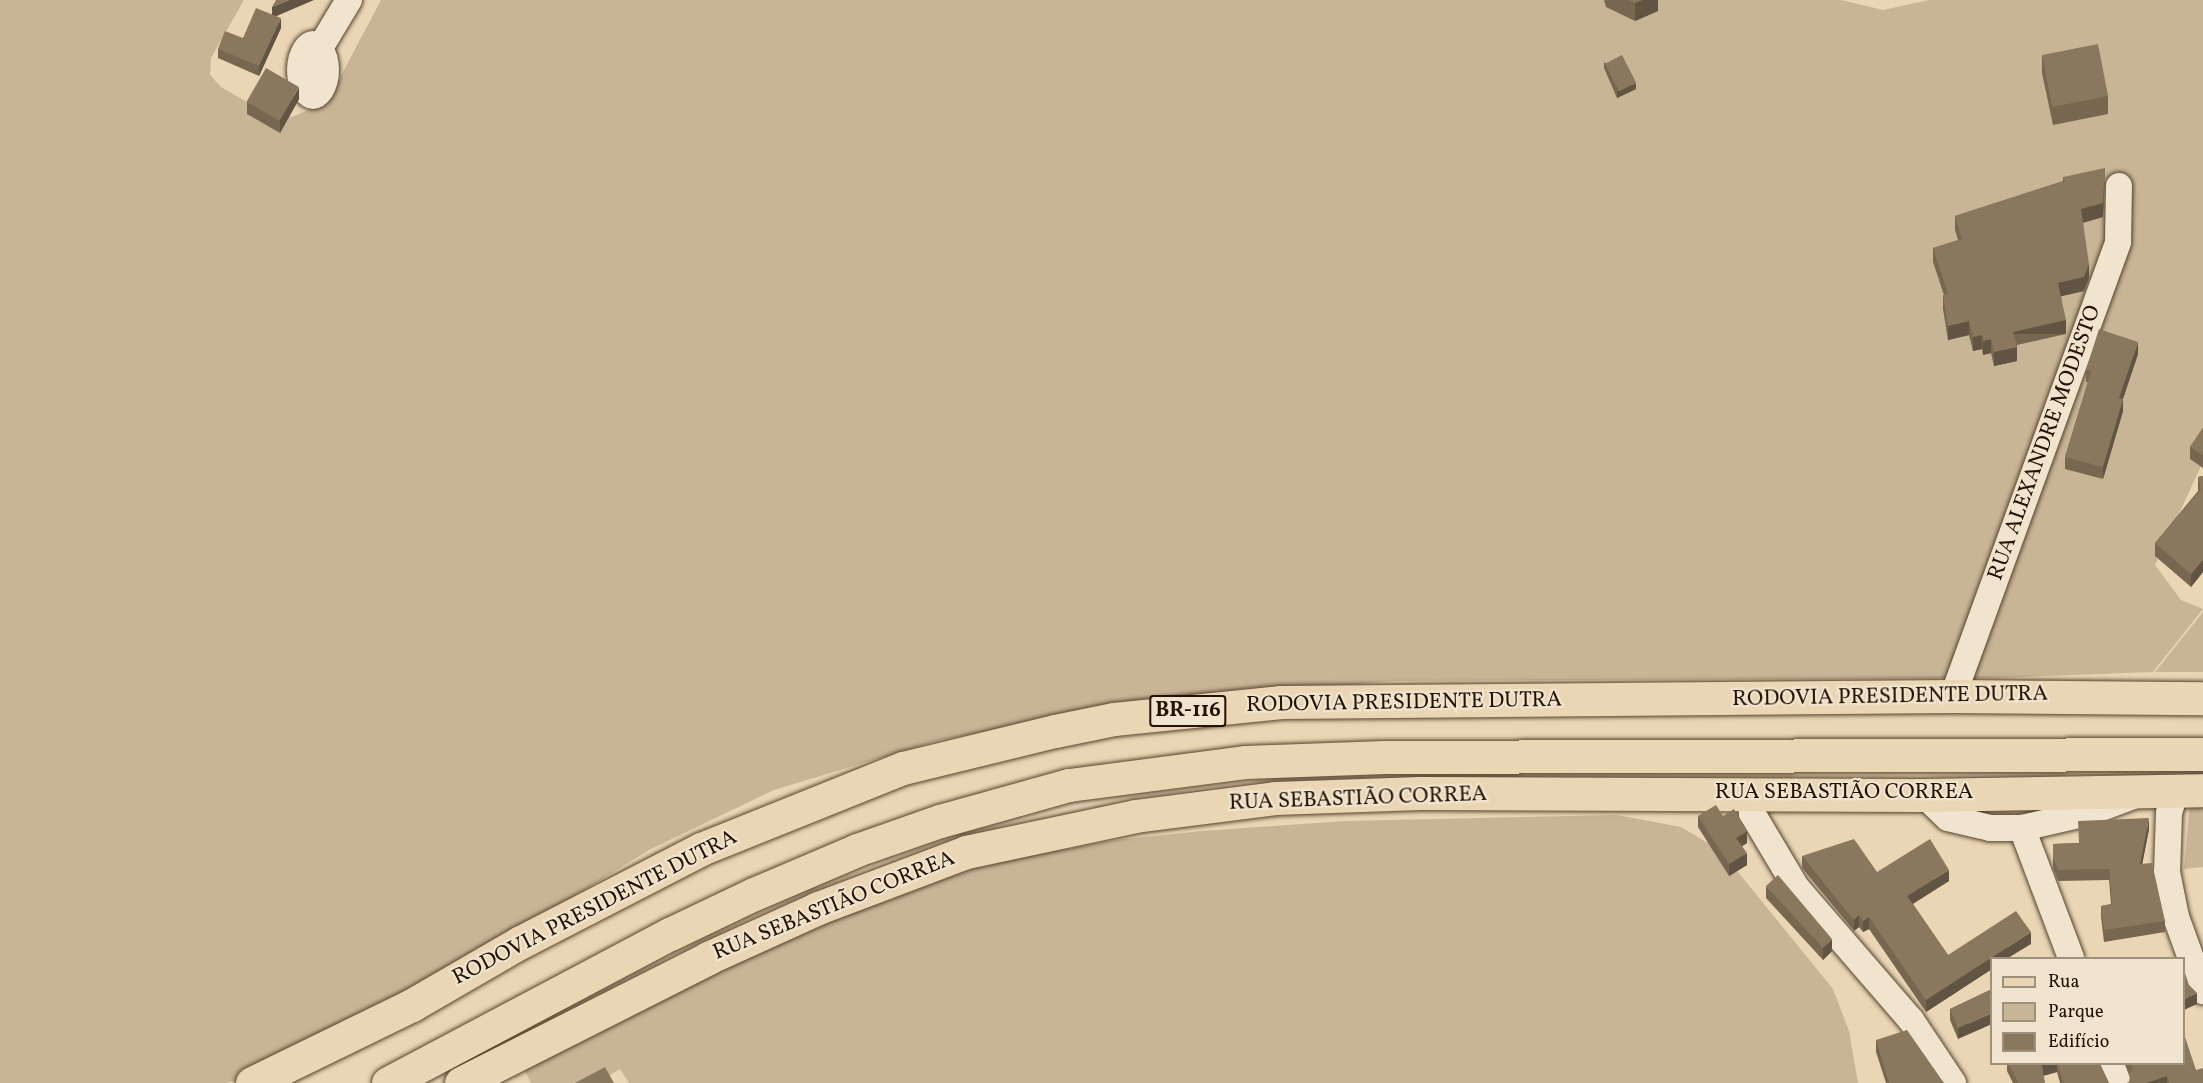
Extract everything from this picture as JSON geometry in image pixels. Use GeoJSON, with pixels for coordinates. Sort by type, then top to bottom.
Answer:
{"type":"FeatureCollection","features":[{"type":"Feature","properties":{"kind":"main road","name":"RODOVIA PRESIDENTE DUTRA"},"geometry":{"type":"LineString","coordinates":[[252,1083],[412,1005],[519,944],[701,849],[845,789],[994,744],[1114,719],[1281,702],[1953,696],[2203,698]]}},
{"type":"Feature","properties":{"kind":"main road"},"geometry":{"type":"LineString","coordinates":[[388,1083],[669,934],[754,894],[858,850],[940,821],[1069,785],[1245,762],[1385,757],[2203,754]]}},
{"type":"Feature","properties":{"kind":"main road","name":"RUA SEBASTIÃO CORREA"},"geometry":{"type":"LineString","coordinates":[[461,1083],[499,1076],[708,958],[818,908],[966,852],[1049,831],[1275,798],[1420,793],[1750,792],[1924,795],[2176,790]]}},
{"type":"Feature","properties":{"kind":"street"},"geometry":{"type":"LineString","coordinates":[[320,48],[349,0]]}},
{"type":"Feature","properties":{"kind":"street","name":"RUA ALEXANDRE MODESTO"},"geometry":{"type":"LineString","coordinates":[[1953,696],[2118,242],[2119,186]]}},
{"type":"Feature","properties":{"kind":"street"},"geometry":{"type":"LineString","coordinates":[[1924,795],[1948,818],[1990,828],[2022,828],[2176,790]]}},
{"type":"Feature","properties":{"kind":"street"},"geometry":{"type":"LineString","coordinates":[[2176,790],[2169,813],[2167,872],[2176,917],[2203,991]]}},
{"type":"Feature","properties":{"kind":"street"},"geometry":{"type":"LineString","coordinates":[[1750,792],[1752,813],[1796,887],[1911,1020],[1953,1083]]}},
{"type":"Feature","properties":{"kind":"street"},"geometry":{"type":"LineString","coordinates":[[2022,828],[2072,957]]}},
{"type":"Feature","properties":{"kind":"street"},"geometry":{"type":"LineString","coordinates":[[2111,1065],[2118,1083]]}},
{"type":"Feature","properties":{"kind":"green space"},"geometry":{"type":"Polygon","coordinates":[[[0,0],[244,0],[211,58],[210,75],[221,87],[263,111],[292,117],[313,108],[334,89],[381,0],[1841,0],[1883,10],[1929,0],[2203,0],[2203,462],[2155,565],[2181,600],[2203,609],[2153,672],[1992,678],[1392,681],[1128,704],[936,741],[774,790],[649,850],[433,983],[237,1080],[226,1083],[0,1083],[0,0]]]}},
{"type":"Feature","properties":{"kind":"green space"},"geometry":{"type":"Polygon","coordinates":[[[2203,612],[2203,672],[2155,672],[2203,612]]]}},
{"type":"Feature","properties":{"kind":"green space"},"geometry":{"type":"Polygon","coordinates":[[[2190,803],[2203,804],[2203,867],[2184,869],[2190,803]]]}},
{"type":"Feature","properties":{"kind":"green space"},"geometry":{"type":"Polygon","coordinates":[[[1617,815],[1681,827],[1721,851],[1833,989],[1849,1031],[1858,1083],[629,1083],[620,1069],[596,1083],[531,1083],[520,1061],[649,992],[947,875],[1022,857],[1116,840],[1202,831],[1344,821],[1617,815]]]}},
{"type":"Feature","properties":{"kind":"building"},"geometry":{"type":"Polygon","coordinates":[[[276,0],[289,0],[272,7],[276,0]]]}},
{"type":"Feature","properties":{"kind":"building"},"geometry":{"type":"Polygon","coordinates":[[[256,8],[281,18],[259,66],[218,49],[225,31],[243,38],[256,8]]]}},
{"type":"Feature","properties":{"kind":"building"},"geometry":{"type":"Polygon","coordinates":[[[2098,44],[2108,96],[2052,107],[2042,55],[2098,44]]]}},
{"type":"Feature","properties":{"kind":"building"},"geometry":{"type":"Polygon","coordinates":[[[1622,55],[1636,83],[1619,91],[1605,64],[1622,55]]]}},
{"type":"Feature","properties":{"kind":"building"},"geometry":{"type":"Polygon","coordinates":[[[266,68],[299,87],[279,121],[246,102],[266,68]]]}},
{"type":"Feature","properties":{"kind":"building"},"geometry":{"type":"Polygon","coordinates":[[[2105,168],[2103,203],[2081,209],[2089,264],[2084,277],[2058,283],[2066,320],[2013,332],[2017,347],[1994,352],[1991,339],[1983,341],[1982,335],[1973,337],[1969,321],[1948,326],[1943,295],[1948,294],[1933,248],[1962,239],[1955,216],[2065,181],[2063,177],[2105,168]]]}},
{"type":"Feature","properties":{"kind":"building"},"geometry":{"type":"Polygon","coordinates":[[[2099,329],[2138,342],[2119,398],[2123,399],[2103,467],[2065,457],[2091,371],[2086,370],[2099,329]]]}},
{"type":"Feature","properties":{"kind":"building"},"geometry":{"type":"Polygon","coordinates":[[[2203,428],[2203,455],[2190,447],[2203,428]]]}},
{"type":"Feature","properties":{"kind":"building"},"geometry":{"type":"Polygon","coordinates":[[[2203,476],[2203,560],[2191,574],[2155,543],[2201,489],[2198,477],[2203,476]]]}},
{"type":"Feature","properties":{"kind":"building"},"geometry":{"type":"Polygon","coordinates":[[[1716,805],[1723,816],[1734,809],[1747,831],[1736,838],[1747,853],[1729,864],[1698,816],[1716,805]]]}},
{"type":"Feature","properties":{"kind":"building"},"geometry":{"type":"Polygon","coordinates":[[[2149,818],[2140,864],[2152,863],[2165,921],[2104,930],[2101,906],[2112,904],[2109,869],[2058,870],[2053,857],[2053,844],[2079,843],[2078,821],[2149,818]]]}},
{"type":"Feature","properties":{"kind":"building"},"geometry":{"type":"Polygon","coordinates":[[[1854,839],[1877,872],[1930,839],[1949,870],[1907,896],[1948,955],[2016,911],[2031,932],[1926,1000],[1869,917],[1863,921],[1859,915],[1854,920],[1802,856],[1854,839]]]}},
{"type":"Feature","properties":{"kind":"building"},"geometry":{"type":"Polygon","coordinates":[[[1778,875],[1832,939],[1823,948],[1766,886],[1778,875]]]}},
{"type":"Feature","properties":{"kind":"building"},"geometry":{"type":"Polygon","coordinates":[[[2185,973],[2189,985],[2197,993],[2185,999],[2185,973]]]}},
{"type":"Feature","properties":{"kind":"building"},"geometry":{"type":"Polygon","coordinates":[[[1990,990],[1990,1014],[1958,1028],[1950,1009],[1990,990]]]}},
{"type":"Feature","properties":{"kind":"building"},"geometry":{"type":"Polygon","coordinates":[[[1907,1030],[1944,1083],[1889,1083],[1876,1040],[1907,1030]]]}},
{"type":"Feature","properties":{"kind":"building"},"geometry":{"type":"Polygon","coordinates":[[[2185,1037],[2196,1070],[2203,1068],[2203,1083],[2169,1083],[2167,1076],[2146,1083],[2127,1083],[2131,1065],[2185,1065],[2185,1037]]]}},
{"type":"Feature","properties":{"kind":"building"},"geometry":{"type":"Polygon","coordinates":[[[2009,1065],[2042,1065],[2045,1083],[2018,1083],[2009,1065]]]}},
{"type":"Feature","properties":{"kind":"building"},"geometry":{"type":"Polygon","coordinates":[[[2057,1065],[2100,1065],[2109,1083],[2064,1083],[2057,1065]]]}},
{"type":"Feature","properties":{"kind":"building"},"geometry":{"type":"Polygon","coordinates":[[[605,1067],[614,1083],[575,1083],[605,1067]]]}}]}
